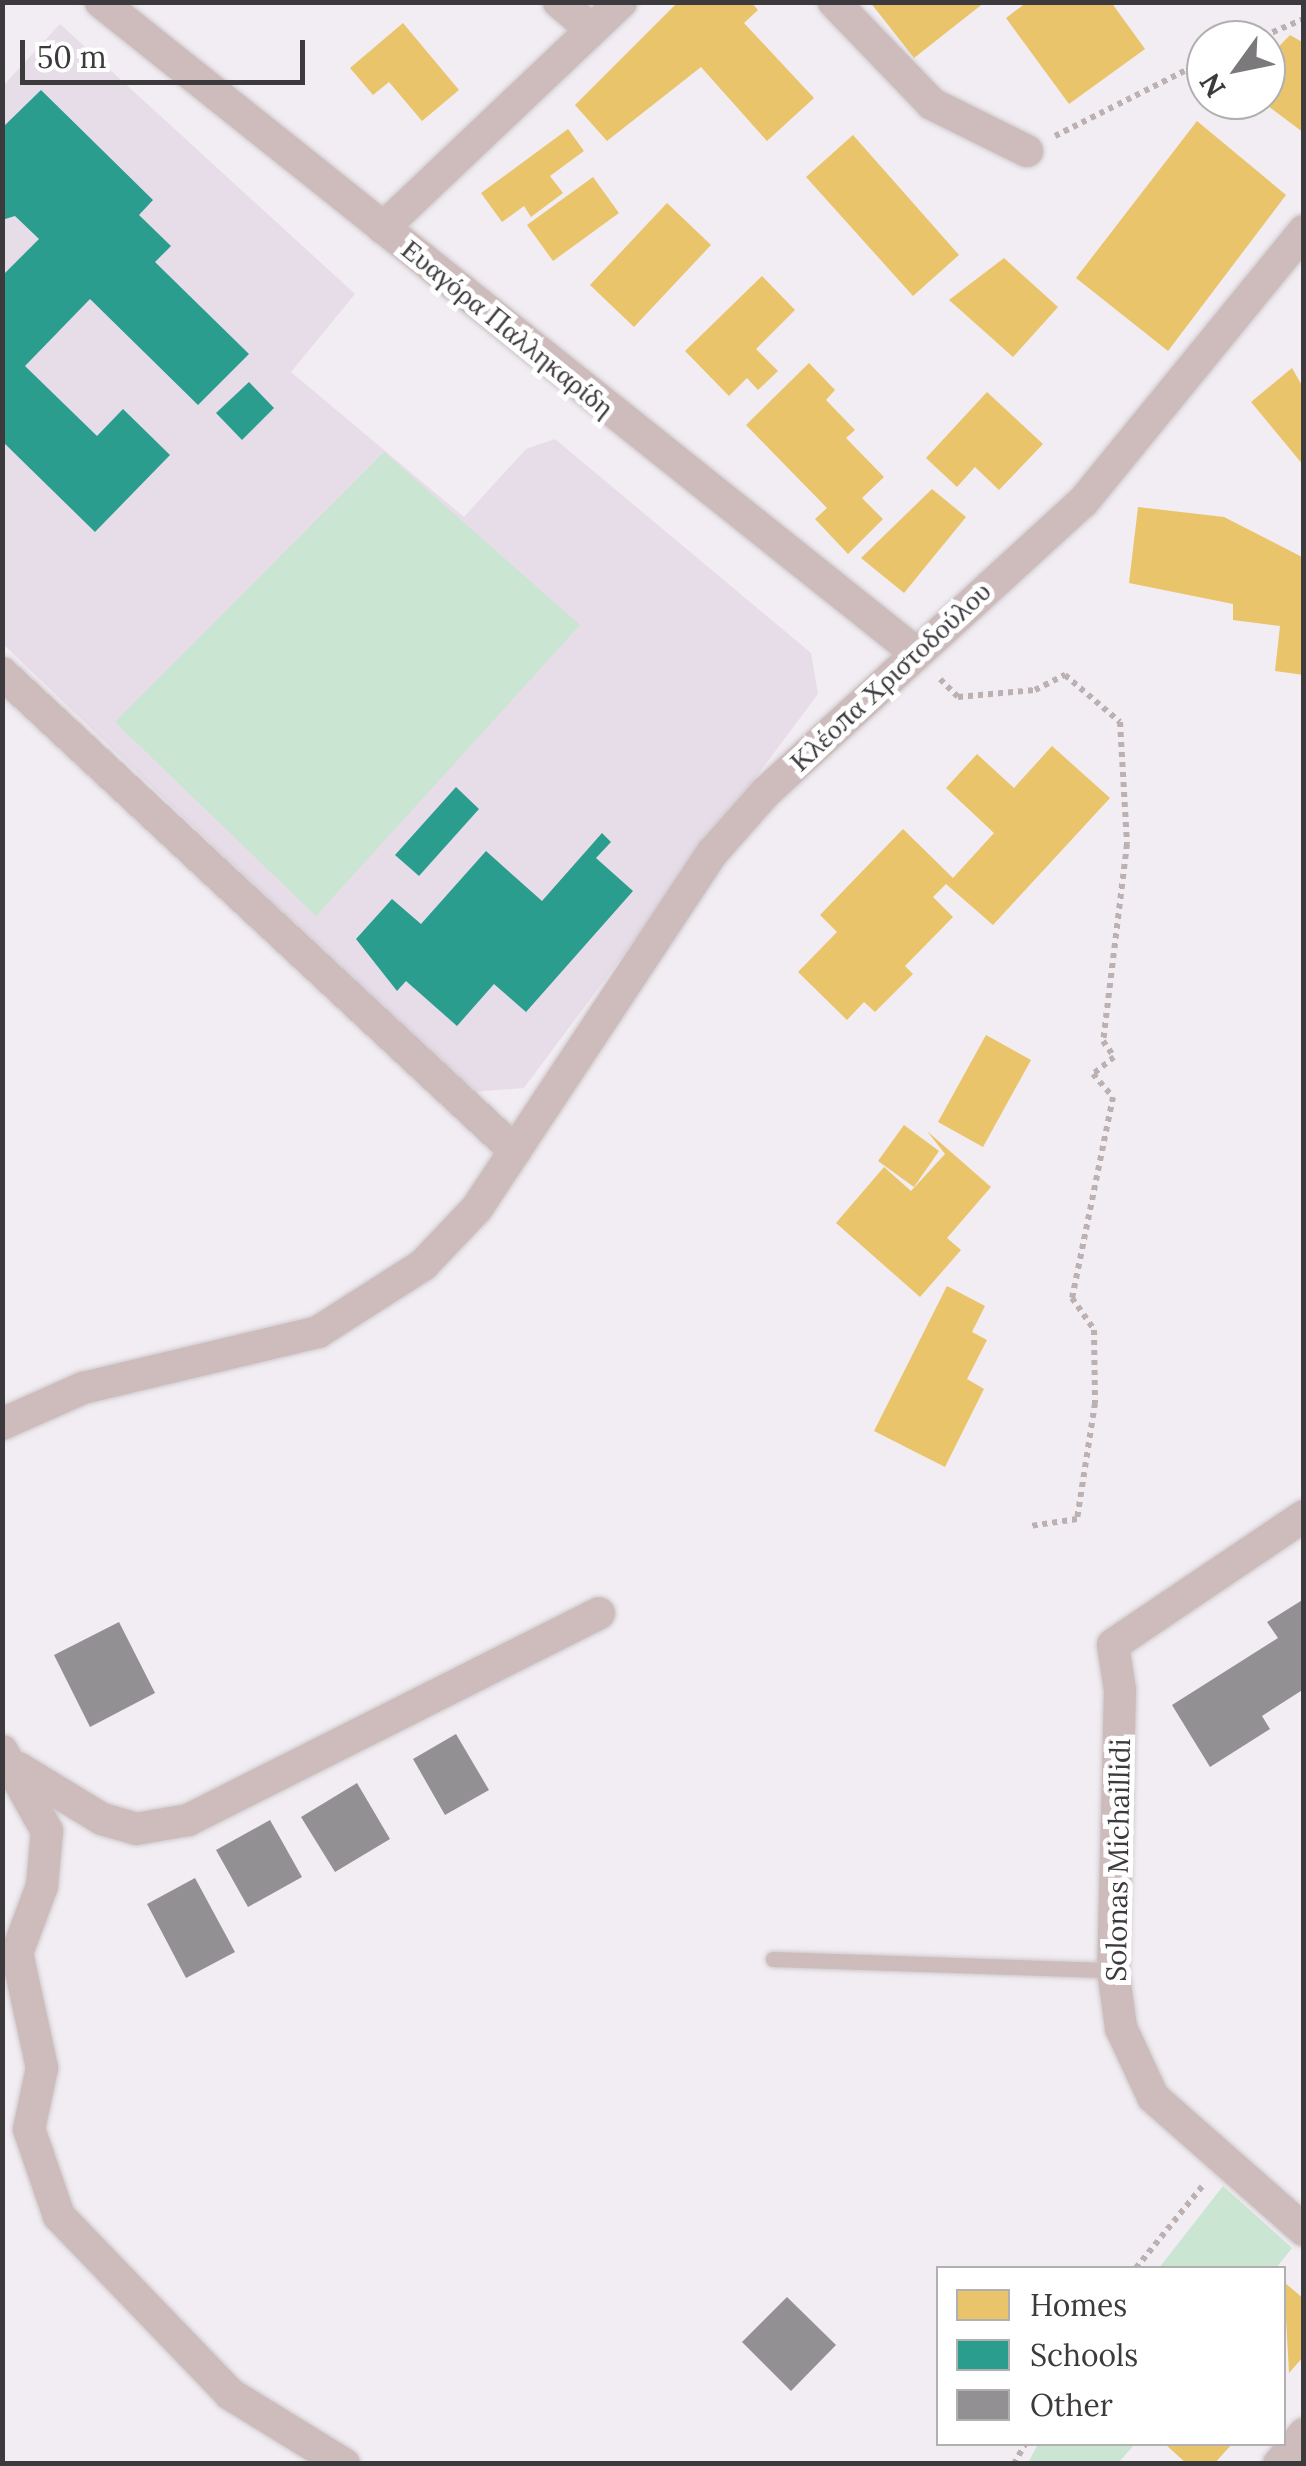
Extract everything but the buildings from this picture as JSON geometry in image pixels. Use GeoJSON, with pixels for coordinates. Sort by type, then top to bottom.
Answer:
{"type":"FeatureCollection","features":[{"type":"Feature","properties":{"kind":"street","name":"Ευαγόρα Παλληκαρίδη"},"geometry":{"type":"LineString","coordinates":[[101,2],[914,652]]}},
{"type":"Feature","properties":{"kind":"street"},"geometry":{"type":"LineString","coordinates":[[559,2],[590,28]]}},
{"type":"Feature","properties":{"kind":"street"},"geometry":{"type":"LineString","coordinates":[[383,228],[621,2]]}},
{"type":"Feature","properties":{"kind":"street"},"geometry":{"type":"LineString","coordinates":[[834,2],[932,104],[1027,150]]}},
{"type":"Feature","properties":{"kind":"street","name":"Κλέοπα Χριστοδούλου"},"geometry":{"type":"LineString","coordinates":[[2,1424],[34,1402],[261,1350],[368,1306],[436,1251],[514,1151],[713,852],[914,652],[1140,440],[1304,231]]}},
{"type":"Feature","properties":{"kind":"street"},"geometry":{"type":"LineString","coordinates":[[2,672],[514,1151]]}},
{"type":"Feature","properties":{"kind":"street","name":"Solonas Michaillidi"},"geometry":{"type":"LineString","coordinates":[[1304,1516],[1113,1644],[1120,1690],[1113,1970],[1121,2028],[1153,2097],[1304,2230]]}},
{"type":"Feature","properties":{"kind":"street"},"geometry":{"type":"LineString","coordinates":[[10,1759],[102,1820],[136,1829],[188,1820],[599,1613]]}},
{"type":"Feature","properties":{"kind":"street"},"geometry":{"type":"LineString","coordinates":[[10,1759],[47,1832],[42,1886],[18,1954],[42,2068],[29,2130],[59,2216],[230,2394],[344,2464]]}},
{"type":"Feature","properties":{"kind":"street"},"geometry":{"type":"LineString","coordinates":[[1279,2464],[1304,2434]]}},
{"type":"Feature","properties":{"kind":"lane"},"geometry":{"type":"LineString","coordinates":[[773,1959],[1113,1970]]}},
{"type":"Feature","properties":{"kind":"path"},"geometry":{"type":"LineString","coordinates":[[1027,150],[1186,70]]}},
{"type":"Feature","properties":{"kind":"path"},"geometry":{"type":"LineString","coordinates":[[914,652],[958,697],[1035,690],[1065,675],[1120,722],[1128,844],[1103,1041],[1114,1058],[1093,1074],[1112,1097],[1072,1298],[1094,1330],[1094,1402],[1077,1519],[1030,1526]]}},
{"type":"Feature","properties":{"kind":"path"},"geometry":{"type":"LineString","coordinates":[[1138,2266],[1224,2159]]}},
{"type":"Feature","properties":{"kind":"shaded area"},"geometry":{"type":"Polygon","coordinates":[[[60,24],[355,294],[291,372],[464,517],[526,449],[555,439],[811,653],[818,694],[524,1088],[470,1092],[3,644],[2,87],[60,24]]]}},
{"type":"Feature","properties":{"kind":"green space"},"geometry":{"type":"Polygon","coordinates":[[[384,452],[580,625],[316,916],[115,722],[384,452]]]}},
{"type":"Feature","properties":{"kind":"green space"},"geometry":{"type":"Polygon","coordinates":[[[1223,2186],[1292,2248],[1278,2266],[1161,2266],[1223,2186]]]}},
{"type":"Feature","properties":{"kind":"green space"},"geometry":{"type":"Polygon","coordinates":[[[1037,2446],[1133,2446],[1118,2463],[1028,2463],[1037,2446]]]}}]}
